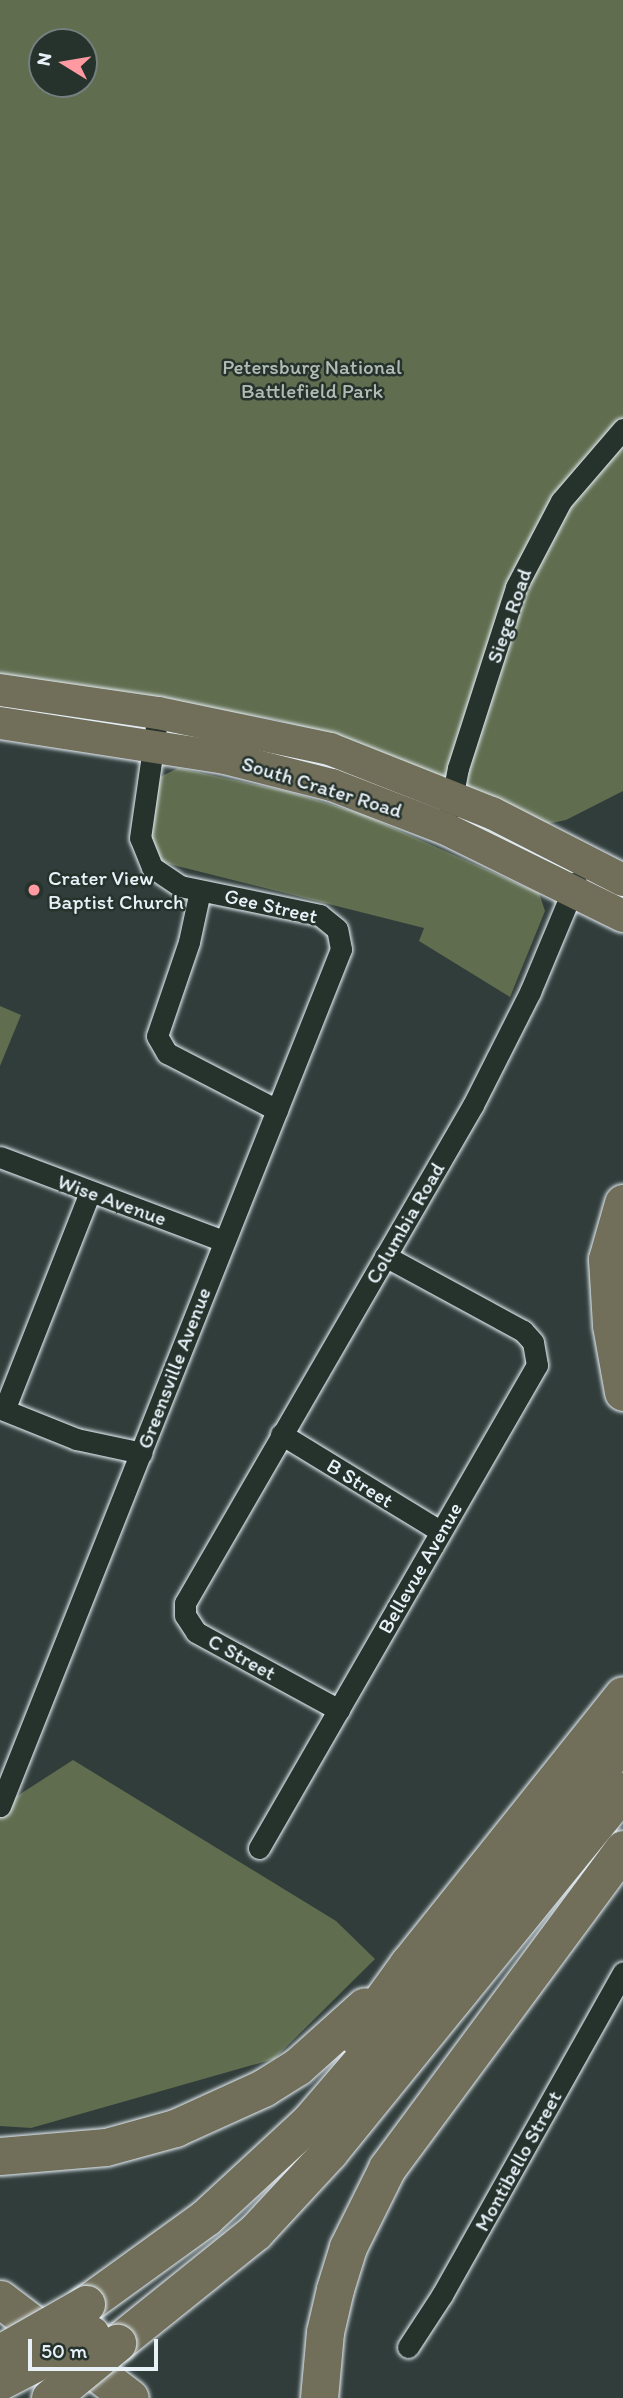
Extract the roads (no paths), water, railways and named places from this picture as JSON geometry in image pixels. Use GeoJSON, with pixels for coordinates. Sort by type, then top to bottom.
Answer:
{"type":"FeatureCollection","features":[{"type":"Feature","properties":{"kind":"highway"},"geometry":{"type":"LineString","coordinates":[[623,1203],[607,1259],[611,1325],[623,1392]]}},
{"type":"Feature","properties":{"kind":"highway"},"geometry":{"type":"LineString","coordinates":[[0,2156],[106,2147],[175,2128],[233,2103],[323,2047],[408,1964],[609,1734],[623,1671]]}},
{"type":"Feature","properties":{"kind":"highway"},"geometry":{"type":"LineString","coordinates":[[135,2271],[251,2178],[350,2078],[609,1734],[623,1695]]}},
{"type":"Feature","properties":{"kind":"highway"},"geometry":{"type":"LineString","coordinates":[[0,2381],[98,2327],[213,2249],[329,2152],[453,2003],[623,1790]]}},
{"type":"Feature","properties":{"kind":"highway"},"geometry":{"type":"LineString","coordinates":[[453,2003],[623,1826]]}},
{"type":"Feature","properties":{"kind":"highway"},"geometry":{"type":"LineString","coordinates":[[319,2398],[325,2332],[334,2289],[348,2247],[387,2168],[623,1849]]}},
{"type":"Feature","properties":{"kind":"highway"},"geometry":{"type":"LineString","coordinates":[[50,2398],[135,2271],[165,2232],[246,2160],[335,2064],[408,1964]]}},
{"type":"Feature","properties":{"kind":"highway"},"geometry":{"type":"LineString","coordinates":[[0,2299],[130,2398]]}},
{"type":"Feature","properties":{"kind":"highway"},"geometry":{"type":"LineString","coordinates":[[0,2353],[98,2327]]}},
{"type":"Feature","properties":{"kind":"highway"},"geometry":{"type":"LineString","coordinates":[[0,2340],[77,2398]]}},
{"type":"Feature","properties":{"kind":"main road","name":"South Crater Road"},"geometry":{"type":"LineString","coordinates":[[0,690],[158,713],[306,742],[453,796],[623,880]]}},
{"type":"Feature","properties":{"kind":"main road","name":"South Crater Road"},"geometry":{"type":"LineString","coordinates":[[0,723],[153,746],[287,772],[446,829],[623,916]]}},
{"type":"Feature","properties":{"kind":"street","name":"Siege Road"},"geometry":{"type":"LineString","coordinates":[[446,829],[453,796],[516,587],[561,500],[623,429]]}},
{"type":"Feature","properties":{"kind":"street","name":"Gee Street"},"geometry":{"type":"LineString","coordinates":[[158,713],[142,849],[165,878],[200,891],[320,915],[337,929]]}},
{"type":"Feature","properties":{"kind":"street","name":"Columbia Road"},"geometry":{"type":"LineString","coordinates":[[218,1544],[473,1105],[530,992],[586,861]]}},
{"type":"Feature","properties":{"kind":"street"},"geometry":{"type":"LineString","coordinates":[[200,891],[189,942],[157,1027],[160,1045],[182,1061],[277,1110]]}},
{"type":"Feature","properties":{"kind":"street","name":"Greensville Avenue"},"geometry":{"type":"LineString","coordinates":[[0,1806],[341,949],[337,929]]}},
{"type":"Feature","properties":{"kind":"street","name":"Wise Avenue"},"geometry":{"type":"LineString","coordinates":[[0,1157],[224,1241]]}},
{"type":"Feature","properties":{"kind":"street"},"geometry":{"type":"LineString","coordinates":[[90,1192],[4,1410],[76,1439],[142,1453]]}},
{"type":"Feature","properties":{"kind":"street","name":"Bellevue Avenue"},"geometry":{"type":"LineString","coordinates":[[259,1848],[537,1365],[537,1353],[527,1334],[385,1256]]}},
{"type":"Feature","properties":{"kind":"street","name":"B Street"},"geometry":{"type":"LineString","coordinates":[[281,1434],[440,1531]]}},
{"type":"Feature","properties":{"kind":"street","name":"C Street"},"geometry":{"type":"LineString","coordinates":[[218,1544],[185,1603],[190,1625],[340,1710]]}},
{"type":"Feature","properties":{"kind":"street","name":"Montibello Street"},"geometry":{"type":"LineString","coordinates":[[408,2347],[442,2295],[623,1972]]}},
{"type":"Feature","properties":{"kind":"place","name":"Crater View Baptist Church"},"geometry":{"type":"Point","coordinates":[34,890]}},
{"type":"Feature","properties":{"kind":"park label","name":"Petersburg National Battlefield Park"},"geometry":{"type":"Point","coordinates":[312,379]}}]}
